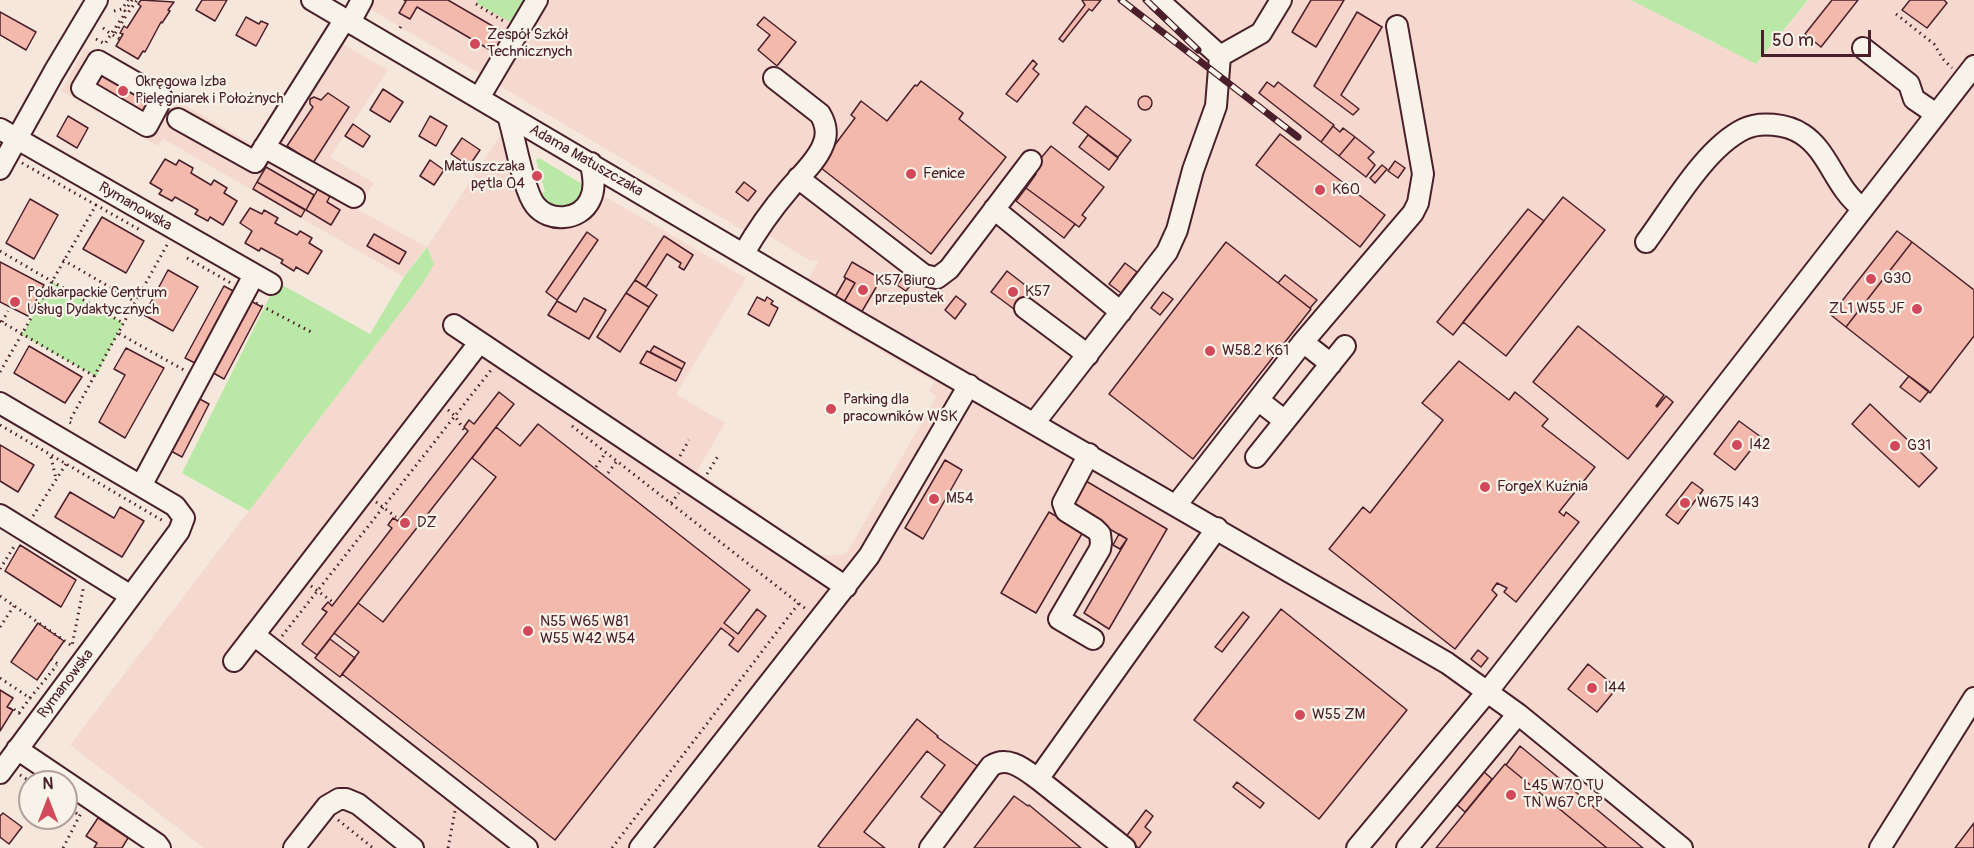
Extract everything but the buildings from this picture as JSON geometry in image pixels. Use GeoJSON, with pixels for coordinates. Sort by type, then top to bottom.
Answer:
{"type":"FeatureCollection","features":[{"type":"Feature","properties":{"kind":"street","name":"Adama Matuszczaka"},"geometry":{"type":"LineString","coordinates":[[312,0],[860,323],[1177,504],[1447,663],[1518,714],[1682,848]]}},
{"type":"Feature","properties":{"kind":"street"},"geometry":{"type":"LineString","coordinates":[[178,119],[255,162],[362,0]]}},
{"type":"Feature","properties":{"kind":"street"},"geometry":{"type":"LineString","coordinates":[[479,98],[537,0]]}},
{"type":"Feature","properties":{"kind":"street"},"geometry":{"type":"LineString","coordinates":[[1158,0],[1220,56]]}},
{"type":"Feature","properties":{"kind":"street"},"geometry":{"type":"LineString","coordinates":[[1220,56],[1261,33],[1281,0]]}},
{"type":"Feature","properties":{"kind":"street"},"geometry":{"type":"LineString","coordinates":[[8,164],[8,134],[61,60],[105,6]]}},
{"type":"Feature","properties":{"kind":"street"},"geometry":{"type":"LineString","coordinates":[[1177,504],[1303,342],[1413,213],[1418,203],[1423,174],[1397,26]]}},
{"type":"Feature","properties":{"kind":"street"},"geometry":{"type":"LineString","coordinates":[[1863,48],[1909,84],[1914,99],[1936,114]]}},
{"type":"Feature","properties":{"kind":"street"},"geometry":{"type":"LineString","coordinates":[[1035,422],[1173,242],[1193,170],[1216,106],[1220,56]]}},
{"type":"Feature","properties":{"kind":"street"},"geometry":{"type":"LineString","coordinates":[[61,60],[89,75]]}},
{"type":"Feature","properties":{"kind":"street"},"geometry":{"type":"LineString","coordinates":[[1357,848],[1488,691],[1936,114],[1966,70]]}},
{"type":"Feature","properties":{"kind":"street"},"geometry":{"type":"LineString","coordinates":[[744,254],[758,229],[821,150],[826,135],[824,121],[814,108],[774,78]]}},
{"type":"Feature","properties":{"kind":"street"},"geometry":{"type":"LineString","coordinates":[[508,116],[528,190],[536,207],[542,212],[551,216],[567,217],[586,206],[593,193],[591,164]]}},
{"type":"Feature","properties":{"kind":"street"},"geometry":{"type":"LineString","coordinates":[[1646,243],[1707,158],[1724,142],[1746,128],[1767,125],[1783,126],[1802,134],[1821,153],[1850,199],[1862,208]]}},
{"type":"Feature","properties":{"kind":"street","name":"Rymanowska"},"geometry":{"type":"LineString","coordinates":[[8,134],[171,238],[262,280],[199,378],[141,486]]}},
{"type":"Feature","properties":{"kind":"street"},"geometry":{"type":"LineString","coordinates":[[264,147],[354,197]]}},
{"type":"Feature","properties":{"kind":"street"},"geometry":{"type":"LineString","coordinates":[[798,178],[924,275],[938,278],[944,275],[1031,160]]}},
{"type":"Feature","properties":{"kind":"street"},"geometry":{"type":"LineString","coordinates":[[994,209],[1120,312]]}},
{"type":"Feature","properties":{"kind":"street"},"geometry":{"type":"LineString","coordinates":[[1024,308],[1088,355]]}},
{"type":"Feature","properties":{"kind":"street"},"geometry":{"type":"LineString","coordinates":[[454,325],[846,586]]}},
{"type":"Feature","properties":{"kind":"street"},"geometry":{"type":"LineString","coordinates":[[1303,342],[1331,364]]}},
{"type":"Feature","properties":{"kind":"street"},"geometry":{"type":"LineString","coordinates":[[234,661],[479,343]]}},
{"type":"Feature","properties":{"kind":"street"},"geometry":{"type":"LineString","coordinates":[[1256,457],[1345,346]]}},
{"type":"Feature","properties":{"kind":"street"},"geometry":{"type":"LineString","coordinates":[[640,848],[869,556],[969,385]]}},
{"type":"Feature","properties":{"kind":"street"},"geometry":{"type":"LineString","coordinates":[[1258,400],[1285,421]]}},
{"type":"Feature","properties":{"kind":"street"},"geometry":{"type":"LineString","coordinates":[[0,403],[175,506],[184,518],[179,531]]}},
{"type":"Feature","properties":{"kind":"street"},"geometry":{"type":"LineString","coordinates":[[1089,454],[1063,503],[1066,511],[1100,534],[1100,549],[1059,619],[1093,639]]}},
{"type":"Feature","properties":{"kind":"street"},"geometry":{"type":"LineString","coordinates":[[0,515],[131,596]]}},
{"type":"Feature","properties":{"kind":"street"},"geometry":{"type":"LineString","coordinates":[[1038,779],[1217,528]]}},
{"type":"Feature","properties":{"kind":"street","name":"Rymanowska"},"geometry":{"type":"LineString","coordinates":[[0,773],[179,531]]}},
{"type":"Feature","properties":{"kind":"street"},"geometry":{"type":"LineString","coordinates":[[254,635],[527,848]]}},
{"type":"Feature","properties":{"kind":"street"},"geometry":{"type":"LineString","coordinates":[[1880,848],[1974,698]]}},
{"type":"Feature","properties":{"kind":"street"},"geometry":{"type":"LineString","coordinates":[[1407,848],[1518,714]]}},
{"type":"Feature","properties":{"kind":"street"},"geometry":{"type":"LineString","coordinates":[[17,749],[48,770]]}},
{"type":"Feature","properties":{"kind":"street"},"geometry":{"type":"LineString","coordinates":[[930,848],[991,766],[997,762],[1018,765],[1125,848]]}},
{"type":"Feature","properties":{"kind":"street"},"geometry":{"type":"LineString","coordinates":[[78,790],[160,848]]}},
{"type":"Feature","properties":{"kind":"street"},"geometry":{"type":"LineString","coordinates":[[294,848],[327,806],[339,799],[346,799],[358,804],[413,848]]}},
{"type":"Feature","properties":{"kind":"path"},"geometry":{"type":"LineString","coordinates":[[130,0],[125,11],[128,13],[136,0]]}},
{"type":"Feature","properties":{"kind":"path"},"geometry":{"type":"LineString","coordinates":[[105,6],[122,9],[130,0]]}},
{"type":"Feature","properties":{"kind":"path"},"geometry":{"type":"LineString","coordinates":[[476,4],[513,27]]}},
{"type":"Feature","properties":{"kind":"path"},"geometry":{"type":"LineString","coordinates":[[1896,14],[1934,44],[1943,59],[1966,70]]}},
{"type":"Feature","properties":{"kind":"path"},"geometry":{"type":"LineString","coordinates":[[96,39],[105,44],[113,34],[126,16],[123,15],[113,34]]}},
{"type":"Feature","properties":{"kind":"path"},"geometry":{"type":"LineString","coordinates":[[103,28],[120,39]]}},
{"type":"Feature","properties":{"kind":"path"},"geometry":{"type":"LineString","coordinates":[[8,164],[96,205],[148,235]]}},
{"type":"Feature","properties":{"kind":"path"},"geometry":{"type":"LineString","coordinates":[[0,372],[96,205]]}},
{"type":"Feature","properties":{"kind":"path"},"geometry":{"type":"LineString","coordinates":[[157,240],[171,238]]}},
{"type":"Feature","properties":{"kind":"path"},"geometry":{"type":"LineString","coordinates":[[78,428],[69,422],[171,238]]}},
{"type":"Feature","properties":{"kind":"path"},"geometry":{"type":"LineString","coordinates":[[0,252],[123,323]]}},
{"type":"Feature","properties":{"kind":"path"},"geometry":{"type":"LineString","coordinates":[[63,260],[135,302]]}},
{"type":"Feature","properties":{"kind":"path"},"geometry":{"type":"LineString","coordinates":[[8,311],[1,322],[96,377]]}},
{"type":"Feature","properties":{"kind":"path"},"geometry":{"type":"LineString","coordinates":[[118,333],[199,378]]}},
{"type":"Feature","properties":{"kind":"path"},"geometry":{"type":"LineString","coordinates":[[272,649],[500,356]]}},
{"type":"Feature","properties":{"kind":"path"},"geometry":{"type":"LineString","coordinates":[[436,399],[455,416],[464,430]]}},
{"type":"Feature","properties":{"kind":"path"},"geometry":{"type":"LineString","coordinates":[[566,421],[813,614]]}},
{"type":"Feature","properties":{"kind":"path"},"geometry":{"type":"LineString","coordinates":[[0,425],[179,531]]}},
{"type":"Feature","properties":{"kind":"path"},"geometry":{"type":"LineString","coordinates":[[676,462],[689,440]]}},
{"type":"Feature","properties":{"kind":"path"},"geometry":{"type":"LineString","coordinates":[[596,467],[606,452]]}},
{"type":"Feature","properties":{"kind":"path"},"geometry":{"type":"LineString","coordinates":[[608,473],[617,461]]}},
{"type":"Feature","properties":{"kind":"path"},"geometry":{"type":"LineString","coordinates":[[363,492],[396,517]]}},
{"type":"Feature","properties":{"kind":"path"},"geometry":{"type":"LineString","coordinates":[[72,646],[86,575]]}},
{"type":"Feature","properties":{"kind":"path"},"geometry":{"type":"LineString","coordinates":[[298,576],[334,603]]}},
{"type":"Feature","properties":{"kind":"path"},"geometry":{"type":"LineString","coordinates":[[0,596],[72,646]]}},
{"type":"Feature","properties":{"kind":"path"},"geometry":{"type":"LineString","coordinates":[[612,848],[799,603]]}},
{"type":"Feature","properties":{"kind":"path"},"geometry":{"type":"LineString","coordinates":[[0,625],[14,606]]}},
{"type":"Feature","properties":{"kind":"path"},"geometry":{"type":"LineString","coordinates":[[72,646],[79,636]]}},
{"type":"Feature","properties":{"kind":"path"},"geometry":{"type":"LineString","coordinates":[[19,713],[58,664],[51,659]]}},
{"type":"Feature","properties":{"kind":"path"},"geometry":{"type":"LineString","coordinates":[[0,678],[30,698]]}},
{"type":"Feature","properties":{"kind":"path"},"geometry":{"type":"LineString","coordinates":[[448,848],[456,805],[462,798]]}},
{"type":"Feature","properties":{"kind":"path"},"geometry":{"type":"LineString","coordinates":[[332,815],[373,848]]}},
{"type":"Feature","properties":{"kind":"path"},"geometry":{"type":"LineString","coordinates":[[63,848],[72,830]]}},
{"type":"Feature","properties":{"kind":"shaded area"},"geometry":{"type":"Polygon","coordinates":[[[355,0],[1631,0],[1756,64],[1809,0],[1974,0],[1974,848],[204,848],[70,745],[423,283],[426,247],[404,277],[163,139],[158,146],[61,91],[85,48],[254,145],[327,35],[388,70],[330,157],[374,183],[357,209],[427,247],[500,136],[507,140],[521,196],[584,225],[604,196],[746,278],[676,394],[725,423],[697,471],[818,556],[846,554],[937,396],[929,391],[934,382],[796,301],[819,260],[811,261],[749,224],[744,231],[355,0]]]}},
{"type":"Feature","properties":{"kind":"green space"},"geometry":{"type":"Polygon","coordinates":[[[478,0],[532,0],[517,26],[476,3],[478,0]]]}},
{"type":"Feature","properties":{"kind":"green space"},"geometry":{"type":"Polygon","coordinates":[[[1631,0],[1808,0],[1756,64],[1631,0]]]}},
{"type":"Feature","properties":{"kind":"green space"},"geometry":{"type":"Polygon","coordinates":[[[539,158],[582,184],[578,200],[573,205],[559,207],[545,200],[540,193],[545,192],[536,160],[539,158]]]}},
{"type":"Feature","properties":{"kind":"green space"},"geometry":{"type":"Polygon","coordinates":[[[427,247],[434,264],[423,283],[249,511],[182,473],[277,282],[370,334],[404,277],[427,247]]]}},
{"type":"Feature","properties":{"kind":"green space"},"geometry":{"type":"Polygon","coordinates":[[[51,281],[123,323],[96,377],[22,335],[51,281]]]}},
{"type":"Feature","properties":{"kind":"railway"},"geometry":{"type":"LineString","coordinates":[[1121,0],[1298,137]]}},
{"type":"Feature","properties":{"kind":"railway"},"geometry":{"type":"LineString","coordinates":[[1146,0],[1198,50]]}},
{"type":"Feature","properties":{"kind":"place","name":"Zespół Szkół Technicznych"},"geometry":{"type":"Point","coordinates":[475,44]}},
{"type":"Feature","properties":{"kind":"place","name":"Okręgowa Izba Pielęgniarek i Położnych"},"geometry":{"type":"Point","coordinates":[123,91]}},
{"type":"Feature","properties":{"kind":"place","name":"Fenice"},"geometry":{"type":"Point","coordinates":[911,174]}},
{"type":"Feature","properties":{"kind":"place","name":"Matuszczaka pętla 04"},"geometry":{"type":"Point","coordinates":[537,176]}},
{"type":"Feature","properties":{"kind":"place","name":"K60"},"geometry":{"type":"Point","coordinates":[1320,190]}},
{"type":"Feature","properties":{"kind":"place","name":"G30"},"geometry":{"type":"Point","coordinates":[1871,279]}},
{"type":"Feature","properties":{"kind":"place","name":"K57 Biuro przepustek"},"geometry":{"type":"Point","coordinates":[863,290]}},
{"type":"Feature","properties":{"kind":"place","name":"K57"},"geometry":{"type":"Point","coordinates":[1013,292]}},
{"type":"Feature","properties":{"kind":"place","name":"Podkarpackie Centrum Usług Dydaktycznych"},"geometry":{"type":"Point","coordinates":[15,302]}},
{"type":"Feature","properties":{"kind":"place","name":"ZL1 W55 JF"},"geometry":{"type":"Point","coordinates":[1917,309]}},
{"type":"Feature","properties":{"kind":"place","name":"W58.2 K61"},"geometry":{"type":"Point","coordinates":[1210,351]}},
{"type":"Feature","properties":{"kind":"place","name":"Parking dla pracowników WSK"},"geometry":{"type":"Point","coordinates":[831,409]}},
{"type":"Feature","properties":{"kind":"place","name":"I42"},"geometry":{"type":"Point","coordinates":[1737,445]}},
{"type":"Feature","properties":{"kind":"place","name":"G31"},"geometry":{"type":"Point","coordinates":[1895,446]}},
{"type":"Feature","properties":{"kind":"place","name":"ForgeX Kuźnia"},"geometry":{"type":"Point","coordinates":[1485,487]}},
{"type":"Feature","properties":{"kind":"place","name":"M54"},"geometry":{"type":"Point","coordinates":[934,499]}},
{"type":"Feature","properties":{"kind":"place","name":"W675 I43"},"geometry":{"type":"Point","coordinates":[1685,503]}},
{"type":"Feature","properties":{"kind":"place","name":"DZ"},"geometry":{"type":"Point","coordinates":[405,523]}},
{"type":"Feature","properties":{"kind":"place","name":"N55 W65 W81 W55 W42 W54"},"geometry":{"type":"Point","coordinates":[528,631]}},
{"type":"Feature","properties":{"kind":"place","name":"I44"},"geometry":{"type":"Point","coordinates":[1592,688]}},
{"type":"Feature","properties":{"kind":"place","name":"W55 ZM"},"geometry":{"type":"Point","coordinates":[1300,715]}},
{"type":"Feature","properties":{"kind":"place","name":"L45 W70 TU TN W67 CPP"},"geometry":{"type":"Point","coordinates":[1511,795]}}]}
